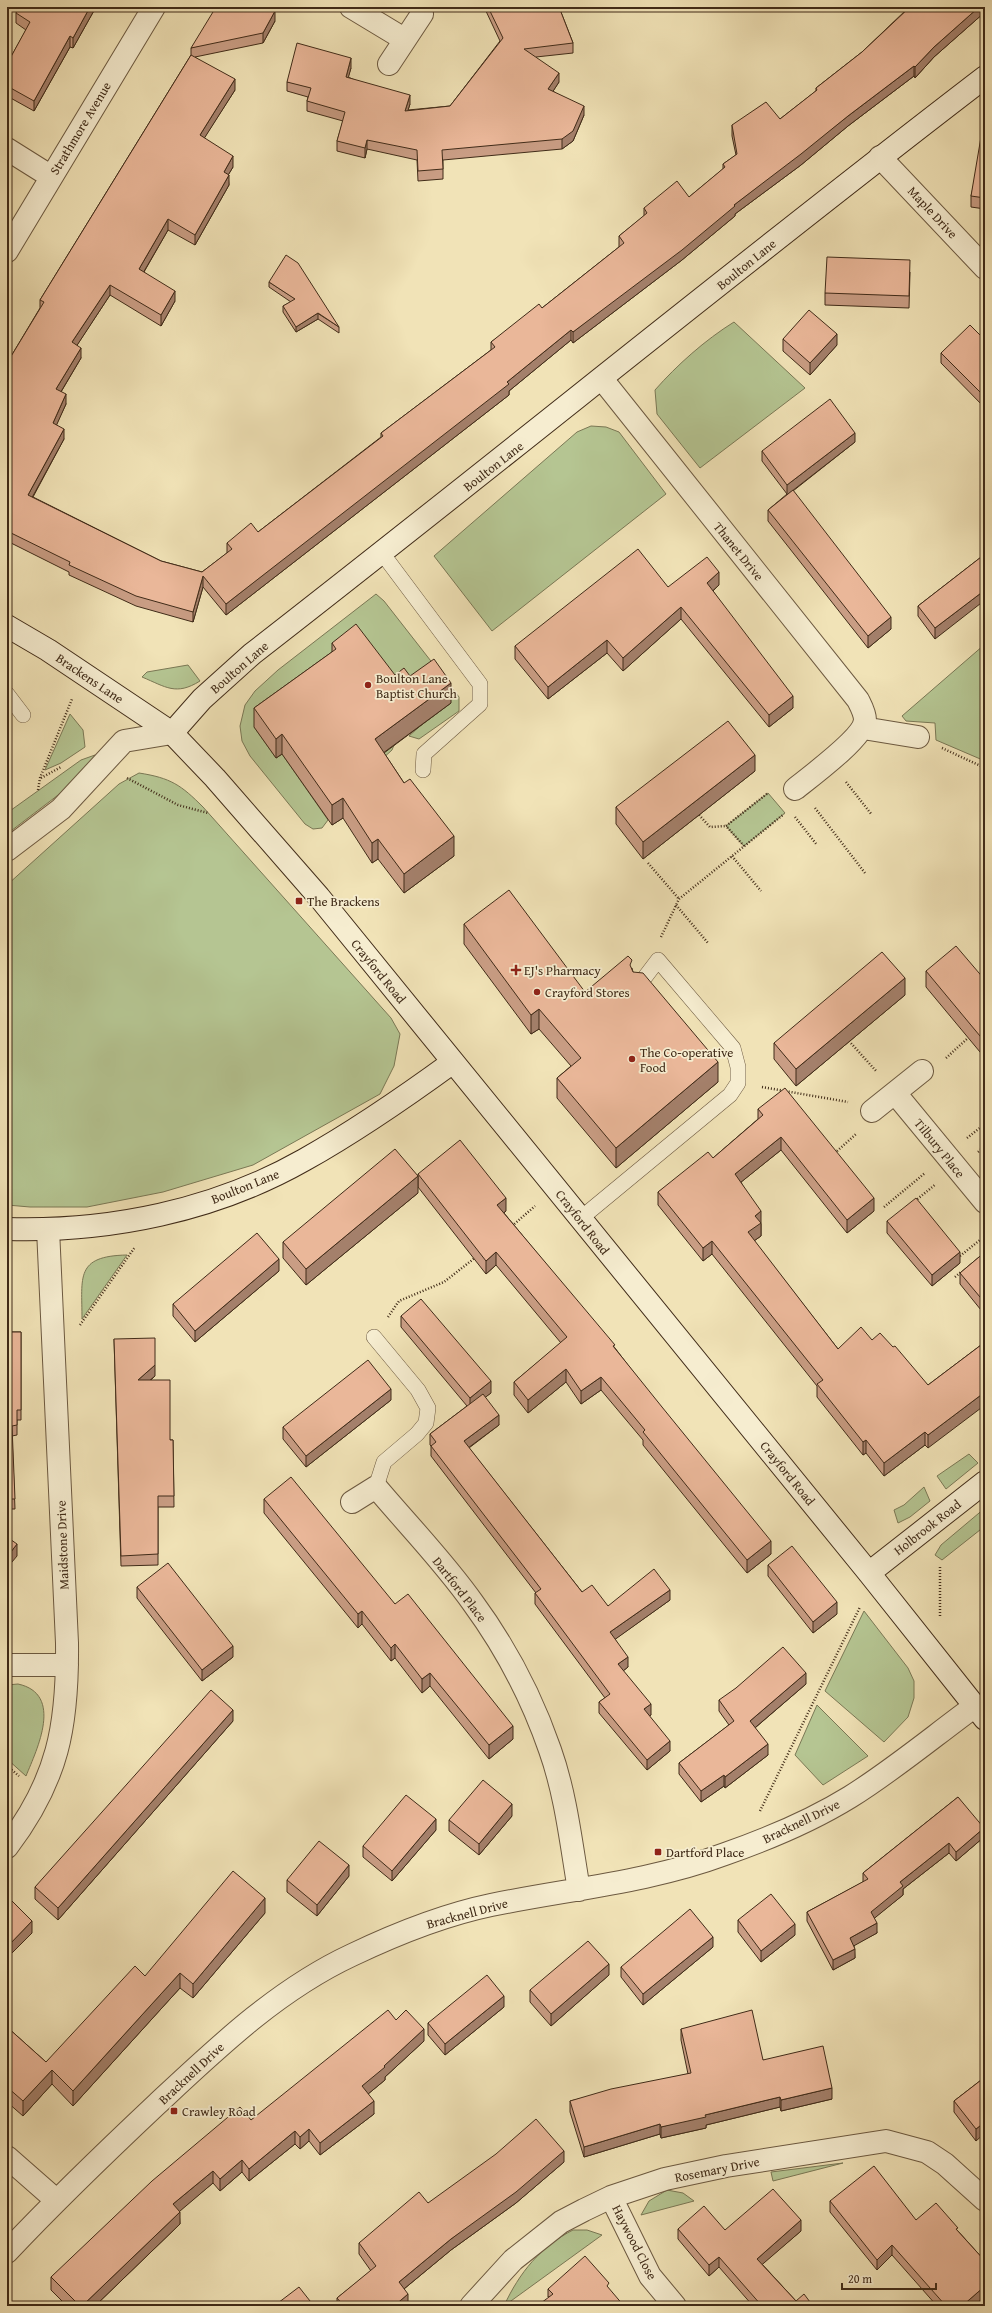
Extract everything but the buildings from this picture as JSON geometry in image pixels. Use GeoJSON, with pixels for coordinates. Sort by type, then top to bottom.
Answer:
{"type":"FeatureCollection","features":[{"type":"Feature","properties":{"kind":"street","name":"Strathmore Avenue"},"geometry":{"type":"LineString","coordinates":[[7,251],[50,176],[154,7]]}},
{"type":"Feature","properties":{"kind":"street"},"geometry":{"type":"LineString","coordinates":[[351,7],[404,38]]}},
{"type":"Feature","properties":{"kind":"street"},"geometry":{"type":"LineString","coordinates":[[389,64],[404,38],[422,14]]}},
{"type":"Feature","properties":{"kind":"street","name":"Boulton Lane"},"geometry":{"type":"LineString","coordinates":[[172,733],[202,699],[252,654],[602,379],[880,157],[985,77]]}},
{"type":"Feature","properties":{"kind":"street"},"geometry":{"type":"LineString","coordinates":[[7,149],[50,176]]}},
{"type":"Feature","properties":{"kind":"street","name":"Maple Drive"},"geometry":{"type":"LineString","coordinates":[[880,157],[985,268]]}},
{"type":"Feature","properties":{"kind":"street","name":"Thanet Drive"},"geometry":{"type":"LineString","coordinates":[[602,379],[858,700],[863,712],[863,728]]}},
{"type":"Feature","properties":{"kind":"street","name":"Brackens Lane"},"geometry":{"type":"LineString","coordinates":[[7,626],[83,673],[172,733]]}},
{"type":"Feature","properties":{"kind":"street"},"geometry":{"type":"LineString","coordinates":[[798,794],[830,760],[850,743],[863,728],[918,737]]}},
{"type":"Feature","properties":{"kind":"street"},"geometry":{"type":"LineString","coordinates":[[7,850],[61,809],[124,741],[172,733]]}},
{"type":"Feature","properties":{"kind":"street","name":"Crayford Road"},"geometry":{"type":"LineString","coordinates":[[172,733],[220,784],[320,898],[872,1576],[980,1712]]}},
{"type":"Feature","properties":{"kind":"street","name":"Boulton Lane"},"geometry":{"type":"LineString","coordinates":[[7,1229],[48,1230],[157,1216],[223,1196],[303,1161],[404,1097],[453,1062]]}},
{"type":"Feature","properties":{"kind":"street"},"geometry":{"type":"LineString","coordinates":[[872,1111],[922,1071]]}},
{"type":"Feature","properties":{"kind":"street","name":"Tilbury Place"},"geometry":{"type":"LineString","coordinates":[[895,1093],[985,1202]]}},
{"type":"Feature","properties":{"kind":"street","name":"Maidstone Drive"},"geometry":{"type":"LineString","coordinates":[[7,1847],[27,1821],[47,1782],[63,1722],[67,1665],[48,1230]]}},
{"type":"Feature","properties":{"kind":"street","name":"Holbrook Road"},"geometry":{"type":"LineString","coordinates":[[872,1576],[985,1482]]}},
{"type":"Feature","properties":{"kind":"street"},"geometry":{"type":"LineString","coordinates":[[352,1502],[376,1487]]}},
{"type":"Feature","properties":{"kind":"street","name":"Dartford Place"},"geometry":{"type":"LineString","coordinates":[[376,1487],[473,1602],[509,1657],[533,1706],[550,1750],[565,1800],[579,1890]]}},
{"type":"Feature","properties":{"kind":"street"},"geometry":{"type":"LineString","coordinates":[[7,1665],[67,1665]]}},
{"type":"Feature","properties":{"kind":"street","name":"Bracknell Drive"},"geometry":{"type":"LineString","coordinates":[[7,2252],[56,2200],[208,2056],[253,2017],[292,1990],[348,1957],[441,1918],[489,1905],[579,1890],[678,1868],[743,1847],[792,1828],[851,1796],[980,1712]]}},
{"type":"Feature","properties":{"kind":"street","name":"Rosemary Drive"},"geometry":{"type":"LineString","coordinates":[[471,2306],[513,2260],[561,2222],[611,2197],[665,2179],[726,2166],[886,2141],[927,2152],[945,2164],[985,2200]]}},
{"type":"Feature","properties":{"kind":"street"},"geometry":{"type":"LineString","coordinates":[[7,2157],[56,2200]]}},
{"type":"Feature","properties":{"kind":"street","name":"Haywood Close"},"geometry":{"type":"LineString","coordinates":[[611,2197],[650,2276],[675,2306]]}},
{"type":"Feature","properties":{"kind":"lane"},"geometry":{"type":"LineString","coordinates":[[382,553],[480,684],[480,704],[424,754],[423,770]]}},
{"type":"Feature","properties":{"kind":"lane"},"geometry":{"type":"LineString","coordinates":[[7,694],[23,715]]}},
{"type":"Feature","properties":{"kind":"lane"},"geometry":{"type":"LineString","coordinates":[[580,1219],[730,1095],[738,1082],[738,1067],[733,1048],[658,960],[639,985]]}},
{"type":"Feature","properties":{"kind":"lane"},"geometry":{"type":"LineString","coordinates":[[374,1337],[418,1390],[428,1408],[426,1423],[417,1434],[384,1462],[376,1487]]}},
{"type":"Feature","properties":{"kind":"path"},"geometry":{"type":"LineString","coordinates":[[38,790],[40,778],[83,673]]}},
{"type":"Feature","properties":{"kind":"path"},"geometry":{"type":"LineString","coordinates":[[918,737],[985,768]]}},
{"type":"Feature","properties":{"kind":"path"},"geometry":{"type":"LineString","coordinates":[[830,760],[872,815]]}},
{"type":"Feature","properties":{"kind":"path"},"geometry":{"type":"LineString","coordinates":[[102,765],[178,805],[214,815]]}},
{"type":"Feature","properties":{"kind":"path"},"geometry":{"type":"LineString","coordinates":[[699,815],[710,827],[726,826],[786,779],[798,794],[810,802],[865,873]]}},
{"type":"Feature","properties":{"kind":"path"},"geometry":{"type":"LineString","coordinates":[[658,960],[662,936],[679,899],[790,810],[798,794]]}},
{"type":"Feature","properties":{"kind":"path"},"geometry":{"type":"LineString","coordinates":[[790,810],[817,845]]}},
{"type":"Feature","properties":{"kind":"path"},"geometry":{"type":"LineString","coordinates":[[726,826],[744,846]]}},
{"type":"Feature","properties":{"kind":"path"},"geometry":{"type":"LineString","coordinates":[[732,856],[761,891]]}},
{"type":"Feature","properties":{"kind":"path"},"geometry":{"type":"LineString","coordinates":[[648,863],[679,899]]}},
{"type":"Feature","properties":{"kind":"path"},"geometry":{"type":"LineString","coordinates":[[676,905],[708,944]]}},
{"type":"Feature","properties":{"kind":"path"},"geometry":{"type":"LineString","coordinates":[[850,1041],[895,1093]]}},
{"type":"Feature","properties":{"kind":"path"},"geometry":{"type":"LineString","coordinates":[[738,1082],[864,1104],[872,1111]]}},
{"type":"Feature","properties":{"kind":"path"},"geometry":{"type":"LineString","coordinates":[[510,1228],[556,1187]]}},
{"type":"Feature","properties":{"kind":"path"},"geometry":{"type":"LineString","coordinates":[[54,1362],[157,1216]]}},
{"type":"Feature","properties":{"kind":"path"},"geometry":{"type":"LineString","coordinates":[[960,1256],[985,1236]]}},
{"type":"Feature","properties":{"kind":"path"},"geometry":{"type":"LineString","coordinates":[[374,1337],[400,1301],[444,1282],[458,1273],[481,1253]]}},
{"type":"Feature","properties":{"kind":"path"},"geometry":{"type":"LineString","coordinates":[[955,1276],[967,1267]]}},
{"type":"Feature","properties":{"kind":"path"},"geometry":{"type":"LineString","coordinates":[[917,1634],[940,1618],[940,1567]]}},
{"type":"Feature","properties":{"kind":"path"},"geometry":{"type":"LineString","coordinates":[[743,1847],[872,1576]]}},
{"type":"Feature","properties":{"kind":"green space"},"geometry":{"type":"Polygon","coordinates":[[[734,322],[805,388],[700,468],[657,414],[655,390],[692,353],[734,322]]]}},
{"type":"Feature","properties":{"kind":"green space"},"geometry":{"type":"Polygon","coordinates":[[[591,426],[606,427],[619,432],[666,494],[492,631],[434,556],[577,432],[591,426]]]}},
{"type":"Feature","properties":{"kind":"green space"},"geometry":{"type":"Polygon","coordinates":[[[376,594],[384,601],[459,697],[459,711],[419,739],[409,736],[427,720],[394,745],[392,750],[381,760],[254,727],[276,758],[282,754],[328,820],[322,828],[313,829],[305,824],[250,756],[242,741],[240,726],[245,705],[255,691],[278,670],[376,594]]]}},
{"type":"Feature","properties":{"kind":"green space"},"geometry":{"type":"Polygon","coordinates":[[[984,645],[985,761],[936,740],[935,723],[906,721],[902,716],[984,645]]]}},
{"type":"Feature","properties":{"kind":"green space"},"geometry":{"type":"Polygon","coordinates":[[[188,665],[200,681],[192,686],[177,689],[165,687],[142,677],[147,672],[188,665]]]}},
{"type":"Feature","properties":{"kind":"green space"},"geometry":{"type":"Polygon","coordinates":[[[70,714],[83,730],[85,747],[61,763],[45,770],[70,714]]]}},
{"type":"Feature","properties":{"kind":"green space"},"geometry":{"type":"Polygon","coordinates":[[[95,755],[93,761],[66,789],[7,834],[7,813],[81,760],[95,755]]]}},
{"type":"Feature","properties":{"kind":"green space"},"geometry":{"type":"Polygon","coordinates":[[[139,773],[168,780],[182,788],[195,799],[391,1018],[400,1034],[394,1066],[380,1094],[253,1165],[163,1192],[87,1207],[30,1207],[7,1205],[7,885],[119,784],[139,773]]]}},
{"type":"Feature","properties":{"kind":"green space"},"geometry":{"type":"Polygon","coordinates":[[[768,793],[785,813],[744,846],[726,826],[768,793]]]}},
{"type":"Feature","properties":{"kind":"green space"},"geometry":{"type":"Polygon","coordinates":[[[127,1255],[82,1319],[82,1291],[85,1272],[90,1265],[98,1260],[110,1256],[127,1255]]]}},
{"type":"Feature","properties":{"kind":"green space"},"geometry":{"type":"Polygon","coordinates":[[[969,1454],[978,1463],[946,1489],[937,1476],[969,1454]]]}},
{"type":"Feature","properties":{"kind":"green space"},"geometry":{"type":"Polygon","coordinates":[[[924,1487],[930,1501],[910,1517],[898,1523],[894,1510],[904,1505],[924,1487]]]}},
{"type":"Feature","properties":{"kind":"green space"},"geometry":{"type":"Polygon","coordinates":[[[985,1508],[985,1526],[942,1560],[935,1555],[941,1545],[985,1508]]]}},
{"type":"Feature","properties":{"kind":"green space"},"geometry":{"type":"Polygon","coordinates":[[[864,1611],[908,1668],[914,1681],[914,1698],[908,1717],[884,1742],[825,1691],[864,1611]]]}},
{"type":"Feature","properties":{"kind":"green space"},"geometry":{"type":"Polygon","coordinates":[[[18,1684],[32,1690],[40,1699],[44,1710],[40,1738],[26,1776],[7,1759],[7,1685],[18,1684]]]}},
{"type":"Feature","properties":{"kind":"green space"},"geometry":{"type":"Polygon","coordinates":[[[817,1705],[868,1756],[823,1785],[795,1755],[817,1705]]]}},
{"type":"Feature","properties":{"kind":"green space"},"geometry":{"type":"Polygon","coordinates":[[[843,2163],[773,2181],[771,2172],[843,2163]]]}},
{"type":"Feature","properties":{"kind":"green space"},"geometry":{"type":"Polygon","coordinates":[[[667,2190],[683,2193],[694,2201],[641,2215],[649,2201],[667,2190]]]}},
{"type":"Feature","properties":{"kind":"green space"},"geometry":{"type":"Polygon","coordinates":[[[573,2230],[587,2230],[602,2235],[504,2306],[517,2282],[541,2252],[573,2230]]]}},
{"type":"Feature","properties":{"kind":"place","name":"Boulton Lane Baptist Church"},"geometry":{"type":"Point","coordinates":[368,685]}},
{"type":"Feature","properties":{"kind":"place","name":"The Brackens"},"geometry":{"type":"Point","coordinates":[299,901]}},
{"type":"Feature","properties":{"kind":"place","name":"EJ's Pharmacy"},"geometry":{"type":"Point","coordinates":[516,970]}},
{"type":"Feature","properties":{"kind":"place","name":"Crayford Stores"},"geometry":{"type":"Point","coordinates":[537,992]}},
{"type":"Feature","properties":{"kind":"place","name":"The Co-operative Food"},"geometry":{"type":"Point","coordinates":[632,1059]}},
{"type":"Feature","properties":{"kind":"place","name":"Dartford Place"},"geometry":{"type":"Point","coordinates":[658,1852]}},
{"type":"Feature","properties":{"kind":"place","name":"Crawley Road"},"geometry":{"type":"Point","coordinates":[174,2111]}}]}
